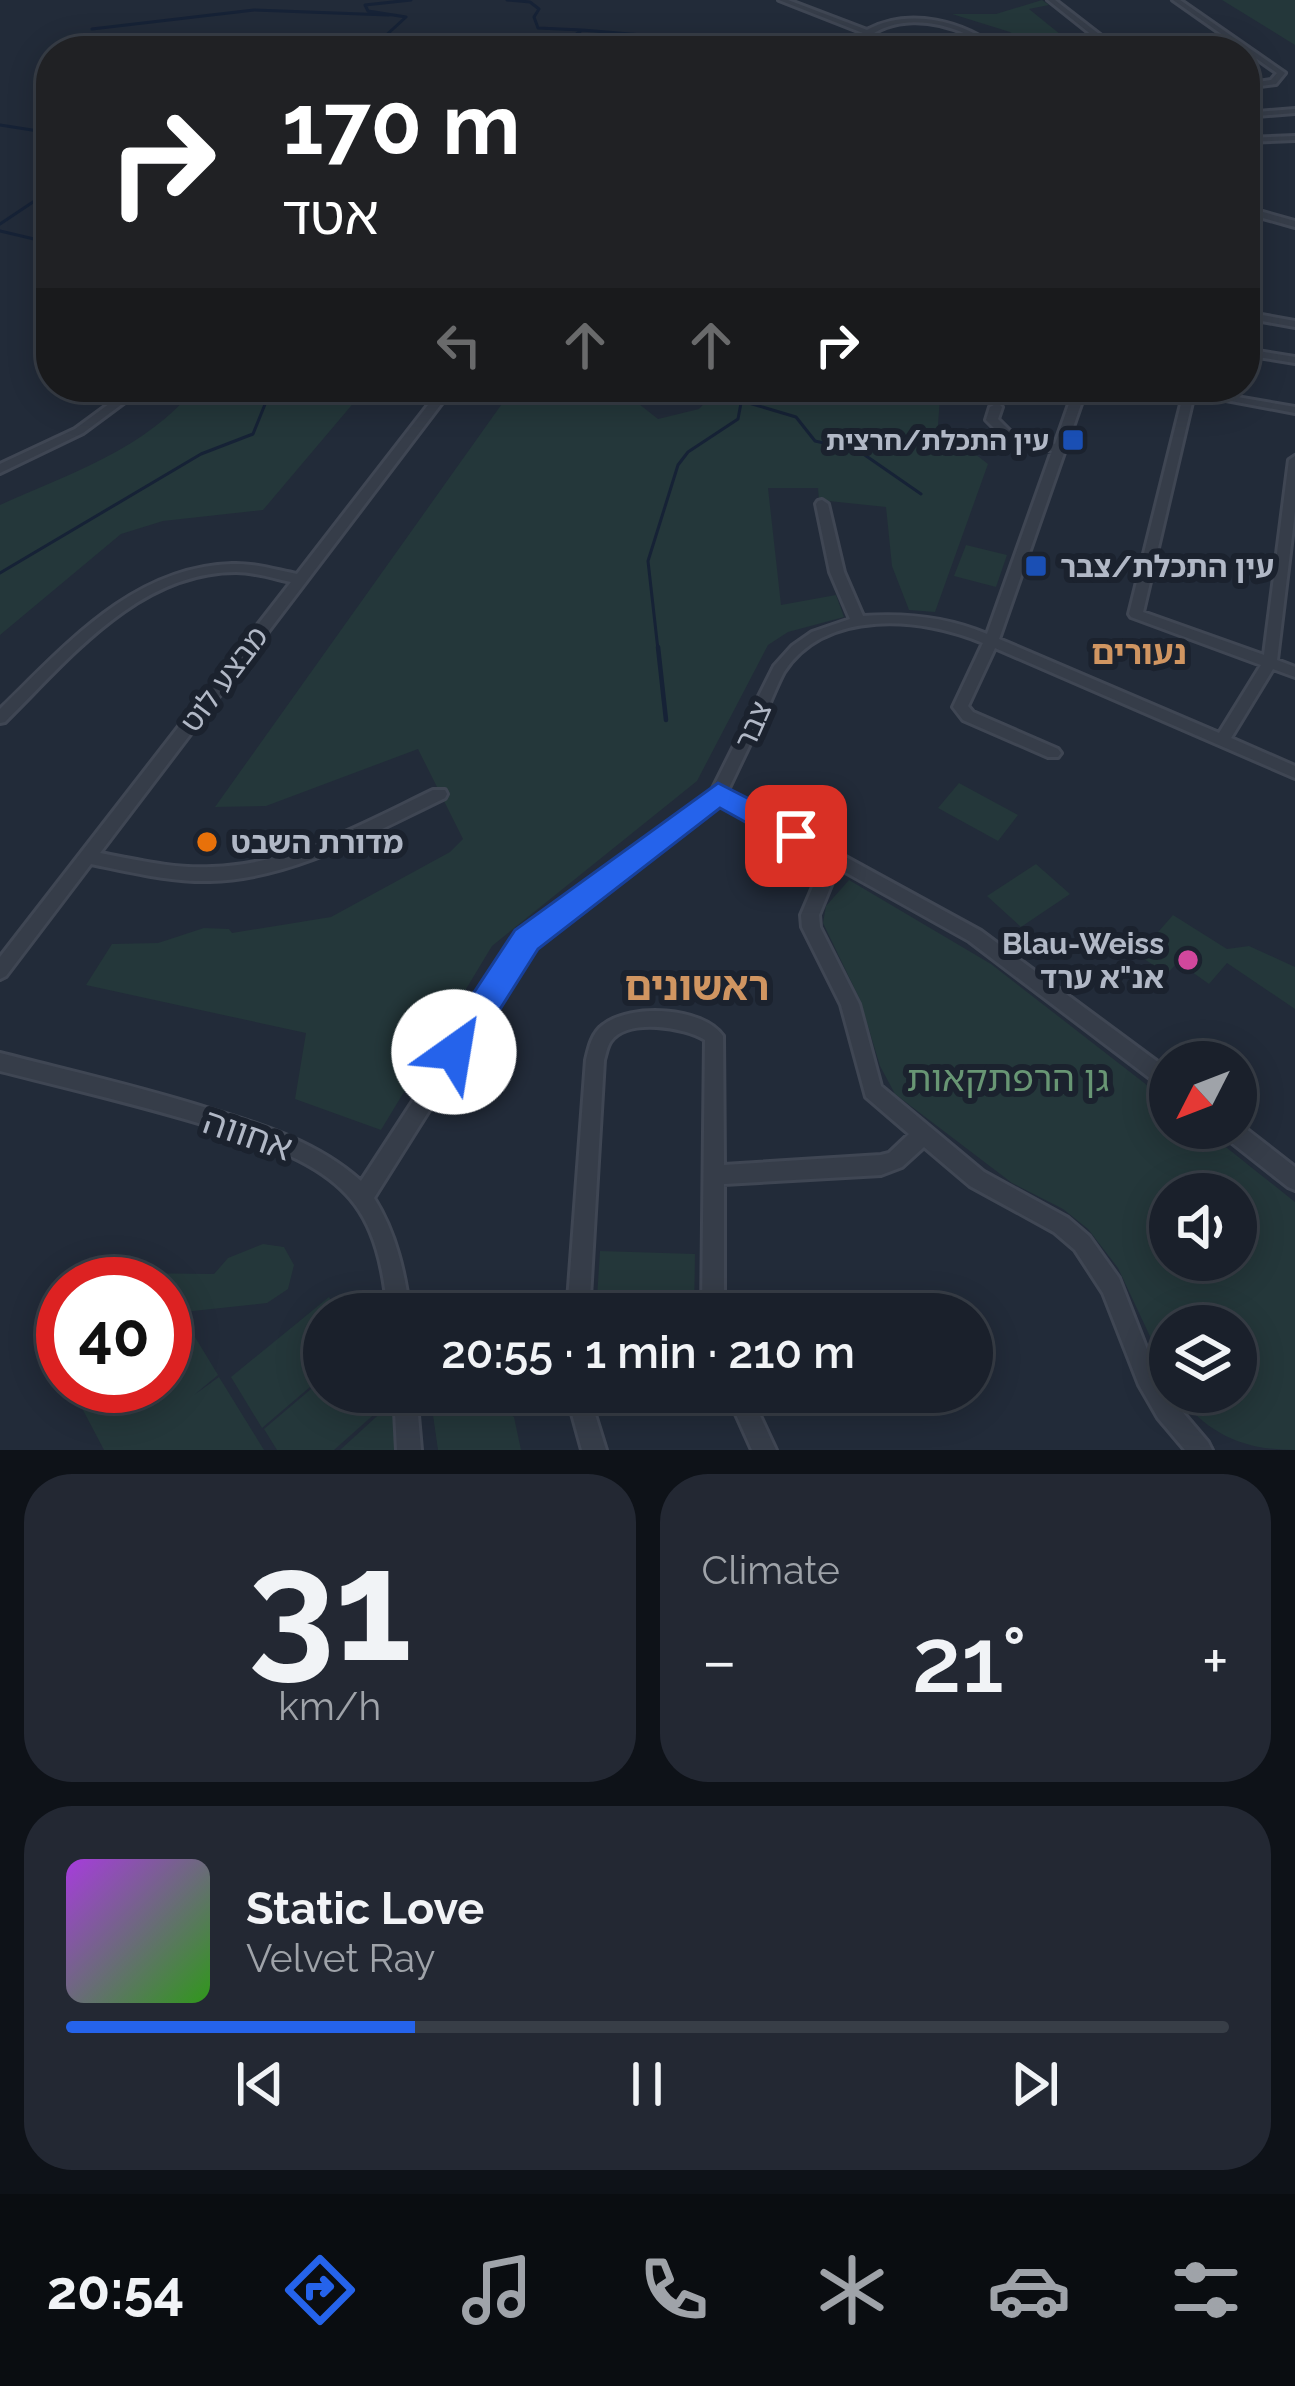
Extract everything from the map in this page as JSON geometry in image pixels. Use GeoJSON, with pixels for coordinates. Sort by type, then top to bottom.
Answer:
{"type":"FeatureCollection","features":[{"type":"Feature","properties":{"kind":"street"},"geometry":{"type":"LineString","coordinates":[[782,0],[866,32],[898,23],[941,25],[977,36]]}},
{"type":"Feature","properties":{"kind":"street"},"geometry":{"type":"LineString","coordinates":[[1051,0],[1098,36]]}},
{"type":"Feature","properties":{"kind":"street"},"geometry":{"type":"LineString","coordinates":[[1176,0],[1229,36]]}},
{"type":"Feature","properties":{"kind":"street"},"geometry":{"type":"LineString","coordinates":[[863,36],[866,32]]}},
{"type":"Feature","properties":{"kind":"street"},"geometry":{"type":"LineString","coordinates":[[1260,57],[1277,68],[1280,79]]}},
{"type":"Feature","properties":{"kind":"street"},"geometry":{"type":"LineString","coordinates":[[1260,83],[1295,82]]}},
{"type":"Feature","properties":{"kind":"street"},"geometry":{"type":"LineString","coordinates":[[1260,114],[1295,110]]}},
{"type":"Feature","properties":{"kind":"street"},"geometry":{"type":"LineString","coordinates":[[1260,142],[1295,141]]}},
{"type":"Feature","properties":{"kind":"street"},"geometry":{"type":"LineString","coordinates":[[1260,214],[1295,224]]}},
{"type":"Feature","properties":{"kind":"street"},"geometry":{"type":"LineString","coordinates":[[1260,318],[1295,324]]}},
{"type":"Feature","properties":{"kind":"street"},"geometry":{"type":"LineString","coordinates":[[1260,354],[1295,360]]}},
{"type":"Feature","properties":{"kind":"street"},"geometry":{"type":"LineString","coordinates":[[0,469],[79,430],[118,402]]}},
{"type":"Feature","properties":{"kind":"street","name":"מבצע לוט"},"geometry":{"type":"LineString","coordinates":[[0,970],[436,402]]}},
{"type":"Feature","properties":{"kind":"street"},"geometry":{"type":"LineString","coordinates":[[1053,753],[968,716],[960,707],[992,639],[1076,402]]}},
{"type":"Feature","properties":{"kind":"street"},"geometry":{"type":"LineString","coordinates":[[1186,402],[1136,614],[1295,673]]}},
{"type":"Feature","properties":{"kind":"street"},"geometry":{"type":"LineString","coordinates":[[1253,402],[1295,410]]}},
{"type":"Feature","properties":{"kind":"street"},"geometry":{"type":"LineString","coordinates":[[996,407],[992,420],[1003,433],[1059,449]]}},
{"type":"Feature","properties":{"kind":"street"},"geometry":{"type":"LineString","coordinates":[[1222,739],[1270,662],[1291,527],[1295,460]]}},
{"type":"Feature","properties":{"kind":"street"},"geometry":{"type":"LineString","coordinates":[[822,504],[837,572],[858,621]]}},
{"type":"Feature","properties":{"kind":"street"},"geometry":{"type":"LineString","coordinates":[[0,718],[94,629],[156,587],[194,573],[234,568],[300,579]]}},
{"type":"Feature","properties":{"kind":"street","name":"צבר"},"geometry":{"type":"LineString","coordinates":[[362,1198],[526,940],[718,794],[790,654],[818,633],[858,621],[910,617],[992,639],[1295,772]]}},
{"type":"Feature","properties":{"kind":"street"},"geometry":{"type":"LineString","coordinates":[[88,857],[193,874],[228,873],[316,848],[439,794]]}},
{"type":"Feature","properties":{"kind":"street"},"geometry":{"type":"LineString","coordinates":[[718,794],[975,936],[1149,1066]]}},
{"type":"Feature","properties":{"kind":"street"},"geometry":{"type":"LineString","coordinates":[[834,856],[809,915],[850,1004],[873,1090],[977,1179],[1061,1225],[1082,1243],[1111,1286],[1147,1377],[1166,1410],[1200,1450]]}},
{"type":"Feature","properties":{"kind":"street"},"geometry":{"type":"LineString","coordinates":[[579,1293],[595,1060],[607,1031],[616,1025],[646,1022],[695,1023],[714,1036],[713,1293]]}},
{"type":"Feature","properties":{"kind":"street","name":"אחווה"},"geometry":{"type":"LineString","coordinates":[[0,1062],[289,1144],[351,1183],[362,1198],[389,1251],[396,1293]]}},
{"type":"Feature","properties":{"kind":"street"},"geometry":{"type":"LineString","coordinates":[[713,1175],[881,1165],[896,1160],[922,1135]]}},
{"type":"Feature","properties":{"kind":"street"},"geometry":{"type":"LineString","coordinates":[[1256,1149],[1295,1180]]}},
{"type":"Feature","properties":{"kind":"street"},"geometry":{"type":"LineString","coordinates":[[407,1413],[410,1450]]}},
{"type":"Feature","properties":{"kind":"street"},"geometry":{"type":"LineString","coordinates":[[583,1413],[594,1450]]}},
{"type":"Feature","properties":{"kind":"street"},"geometry":{"type":"LineString","coordinates":[[747,1413],[764,1450]]}},
{"type":"Feature","properties":{"kind":"green space"},"geometry":{"type":"Polygon","coordinates":[[[1042,0],[1049,5],[1029,9],[1062,36],[1015,36],[952,14],[996,14],[1042,0]]]}},
{"type":"Feature","properties":{"kind":"green space"},"geometry":{"type":"Polygon","coordinates":[[[1222,0],[1295,0],[1295,45],[1222,0]]]}},
{"type":"Feature","properties":{"kind":"green space"},"geometry":{"type":"Polygon","coordinates":[[[182,402],[354,402],[263,510],[163,521],[121,534],[0,635],[0,505],[131,443],[182,402]]]}},
{"type":"Feature","properties":{"kind":"green space"},"geometry":{"type":"Polygon","coordinates":[[[503,402],[637,402],[658,419],[699,409],[706,402],[940,402],[938,425],[988,464],[935,612],[909,610],[892,566],[886,507],[819,500],[818,488],[768,488],[781,605],[836,595],[844,617],[788,632],[768,645],[697,781],[492,946],[381,1130],[295,1099],[306,1033],[86,985],[112,944],[158,943],[204,928],[232,933],[331,917],[450,852],[463,839],[418,749],[266,806],[215,807],[503,402]]]}},
{"type":"Feature","properties":{"kind":"green space"},"geometry":{"type":"Polygon","coordinates":[[[966,545],[1007,555],[996,587],[954,576],[966,545]]]}},
{"type":"Feature","properties":{"kind":"green space"},"geometry":{"type":"Polygon","coordinates":[[[959,783],[1018,815],[998,841],[938,808],[959,783]]]}},
{"type":"Feature","properties":{"kind":"green space"},"geometry":{"type":"Polygon","coordinates":[[[1036,864],[1070,894],[1021,927],[987,896],[1036,864]]]}},
{"type":"Feature","properties":{"kind":"green space","name":"גן הרפתקאות"},"geometry":{"type":"Polygon","coordinates":[[[849,880],[991,964],[1149,1087],[1149,1149],[1228,1149],[1295,1202],[1295,1450],[1244,1443],[1215,1430],[1194,1413],[1257,1413],[1257,1305],[1149,1305],[1149,1334],[1118,1268],[1088,1229],[1063,1209],[1012,1183],[895,1094],[880,1066],[860,1000],[823,923],[826,906],[849,880]]]}},
{"type":"Feature","properties":{"kind":"green space"},"geometry":{"type":"Polygon","coordinates":[[[1173,915],[1227,949],[1249,946],[1295,967],[1295,1009],[1227,963],[1209,984],[1178,962],[1167,974],[1138,955],[1173,915]]]}},
{"type":"Feature","properties":{"kind":"green space"},"geometry":{"type":"Polygon","coordinates":[[[263,1244],[284,1247],[294,1265],[288,1289],[267,1303],[192,1311],[192,1274],[214,1274],[228,1258],[263,1244]]]}},
{"type":"Feature","properties":{"kind":"green space"},"geometry":{"type":"Polygon","coordinates":[[[600,1251],[695,1254],[694,1293],[597,1293],[600,1251]]]}},
{"type":"Feature","properties":{"kind":"green space"},"geometry":{"type":"Polygon","coordinates":[[[303,1318],[303,1393],[262,1428],[231,1377],[303,1318]]]}},
{"type":"Feature","properties":{"kind":"green space"},"geometry":{"type":"Polygon","coordinates":[[[192,1332],[218,1375],[194,1395],[219,1377],[264,1450],[104,1450],[85,1413],[192,1413],[192,1332]]]}},
{"type":"Feature","properties":{"kind":"green space"},"geometry":{"type":"Polygon","coordinates":[[[303,1396],[303,1413],[376,1413],[334,1450],[277,1450],[264,1429],[303,1396]]]}},
{"type":"Feature","properties":{"kind":"green space"},"geometry":{"type":"Polygon","coordinates":[[[380,1413],[397,1413],[394,1450],[340,1450],[380,1413]]]}},
{"type":"Feature","properties":{"kind":"green space"},"geometry":{"type":"Polygon","coordinates":[[[508,1413],[514,1417],[521,1450],[438,1450],[433,1415],[508,1413]]]}},
{"type":"Feature","properties":{"kind":"waterway"},"geometry":{"type":"LineString","coordinates":[[385,36],[406,17],[368,11],[365,5],[411,0]]}},
{"type":"Feature","properties":{"kind":"waterway"},"geometry":{"type":"LineString","coordinates":[[507,0],[530,2],[539,9],[534,17],[538,28],[582,30]]}},
{"type":"Feature","properties":{"kind":"waterway"},"geometry":{"type":"LineString","coordinates":[[92,29],[254,10],[389,15]]}},
{"type":"Feature","properties":{"kind":"waterway"},"geometry":{"type":"LineString","coordinates":[[574,36],[582,30]]}},
{"type":"Feature","properties":{"kind":"waterway"},"geometry":{"type":"LineString","coordinates":[[582,30],[654,36]]}},
{"type":"Feature","properties":{"kind":"waterway"},"geometry":{"type":"LineString","coordinates":[[0,125],[36,131]]}},
{"type":"Feature","properties":{"kind":"waterway"},"geometry":{"type":"LineString","coordinates":[[0,224],[36,200]]}},
{"type":"Feature","properties":{"kind":"waterway"},"geometry":{"type":"LineString","coordinates":[[0,231],[36,239]]}},
{"type":"Feature","properties":{"kind":"waterway"},"geometry":{"type":"LineString","coordinates":[[0,573],[201,454],[253,434],[266,402]]}},
{"type":"Feature","properties":{"kind":"waterway"},"geometry":{"type":"LineString","coordinates":[[658,650],[648,561],[678,465],[688,452],[738,419],[741,402]]}},
{"type":"Feature","properties":{"kind":"waterway"},"geometry":{"type":"LineString","coordinates":[[745,402],[796,417],[815,441],[859,451],[921,494]]}},
{"type":"Feature","properties":{"kind":"waterway"},"geometry":{"type":"LineString","coordinates":[[658,647],[666,720]]}},
{"type":"Feature","properties":{"kind":"place","name":"עין התכלת/חרצית"},"geometry":{"type":"Point","coordinates":[1073,440]}},
{"type":"Feature","properties":{"kind":"place","name":"עין התכלת/צבר"},"geometry":{"type":"Point","coordinates":[1036,566]}},
{"type":"Feature","properties":{"kind":"place","name":"מדורת השבט"},"geometry":{"type":"Point","coordinates":[207,842]}},
{"type":"Feature","properties":{"kind":"place","name":"Blau-Weiss אנ\"א ערד"},"geometry":{"type":"Point","coordinates":[1188,960]}},
{"type":"Feature","properties":{"kind":"district","name":"נעורים"},"geometry":{"type":"Point","coordinates":[1139,652]}},
{"type":"Feature","properties":{"kind":"district","name":"ראשונים"},"geometry":{"type":"Point","coordinates":[697,986]}},
{"type":"Feature","properties":{"kind":"route"},"geometry":{"type":"LineString","coordinates":[[454,1052],[526,940],[718,794],[796,836]]}}]}
